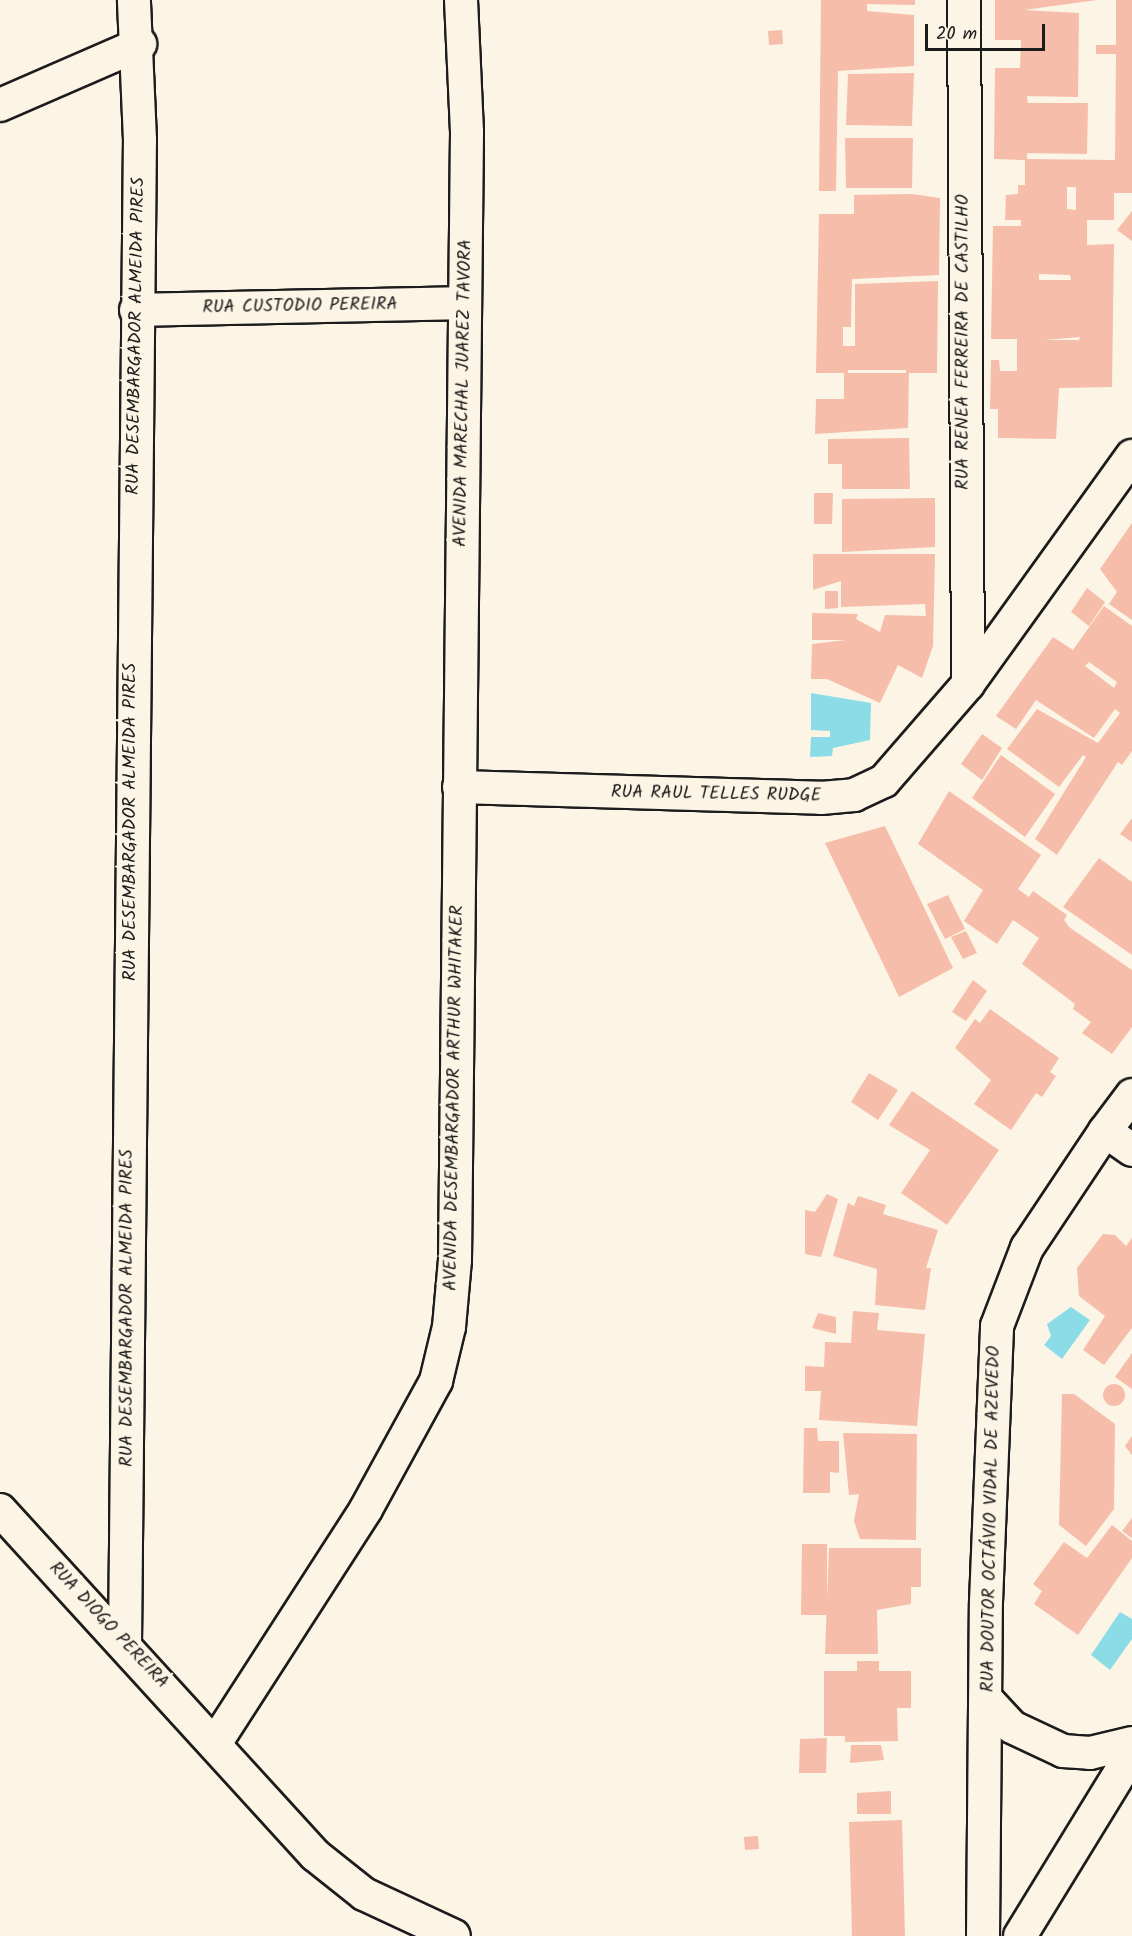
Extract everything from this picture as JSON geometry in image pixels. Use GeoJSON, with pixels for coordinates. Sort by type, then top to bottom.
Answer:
{"type":"FeatureCollection","features":[{"type":"Feature","properties":{"kind":"street","name":"RUA DESEMBARGADOR ALMEIDA PIRES"},"geometry":{"type":"LineString","coordinates":[[125,1644],[135,310],[140,44],[134,0]]}},
{"type":"Feature","properties":{"kind":"street","name":"AVENIDA MARECHAL JUAREZ TAVORA"},"geometry":{"type":"LineString","coordinates":[[459,786],[465,303],[461,0]]}},
{"type":"Feature","properties":{"kind":"street","name":"RUA RENEA FERREIRA DE CASTILHO"},"geometry":{"type":"LineString","coordinates":[[964,0],[968,684]]}},
{"type":"Feature","properties":{"kind":"street"},"geometry":{"type":"LineString","coordinates":[[0,105],[140,44]]}},
{"type":"Feature","properties":{"kind":"street","name":"RUA CUSTODIO PEREIRA"},"geometry":{"type":"LineString","coordinates":[[135,310],[465,303]]}},
{"type":"Feature","properties":{"kind":"street","name":"RUA RAUL TELLES RUDGE"},"geometry":{"type":"LineString","coordinates":[[459,786],[728,799],[854,795],[884,781],[968,684],[1132,456]]}},
{"type":"Feature","properties":{"kind":"street","name":"AVENIDA DESEMBARGADOR ARTHUR WHITAKER"},"geometry":{"type":"LineString","coordinates":[[216,1742],[366,1509],[436,1381],[447,1338],[455,1260],[459,786]]}},
{"type":"Feature","properties":{"kind":"street","name":"RUA DOUTOR OCTÁVIO VIDAL DE AZEVEDO"},"geometry":{"type":"LineString","coordinates":[[983,1936],[997,1326],[1027,1248],[1132,1095]]}},
{"type":"Feature","properties":{"kind":"street"},"geometry":{"type":"LineString","coordinates":[[1106,1131],[1132,1150]]}},
{"type":"Feature","properties":{"kind":"street","name":"RUA DIOGO PEREIRA"},"geometry":{"type":"LineString","coordinates":[[0,1510],[216,1742],[315,1855],[364,1894],[454,1936]]}},
{"type":"Feature","properties":{"kind":"street"},"geometry":{"type":"LineString","coordinates":[[988,1701],[1019,1732],[1063,1751],[1090,1754],[1132,1743]]}},
{"type":"Feature","properties":{"kind":"street"},"geometry":{"type":"LineString","coordinates":[[1020,1936],[1132,1753]]}},
{"type":"Feature","properties":{"kind":"water"},"geometry":{"type":"Polygon","coordinates":[[[811,693],[871,703],[870,740],[833,748],[832,756],[810,757],[811,737],[830,737],[830,731],[811,730],[811,693]]]}},
{"type":"Feature","properties":{"kind":"water"},"geometry":{"type":"Polygon","coordinates":[[[1071,1307],[1090,1320],[1062,1359],[1044,1345],[1051,1336],[1047,1324],[1071,1307]]]}},
{"type":"Feature","properties":{"kind":"water"},"geometry":{"type":"Polygon","coordinates":[[[1120,1612],[1132,1619],[1132,1639],[1110,1670],[1091,1655],[1120,1612]]]}},
{"type":"Feature","properties":{"kind":"building"},"geometry":{"type":"Polygon","coordinates":[[[821,0],[915,0],[915,5],[867,4],[867,11],[914,15],[914,66],[838,71],[836,191],[819,191],[821,0]]]}},
{"type":"Feature","properties":{"kind":"building"},"geometry":{"type":"Polygon","coordinates":[[[995,0],[1097,0],[1024,10],[1079,13],[1078,97],[1027,96],[1028,103],[1088,103],[1087,154],[1027,153],[1027,159],[1115,160],[1116,54],[1096,54],[1096,45],[1116,45],[1116,0],[1132,0],[1132,193],[1114,193],[1114,220],[1087,220],[1087,245],[1114,244],[1112,387],[1059,388],[1056,439],[998,438],[998,409],[990,409],[991,360],[999,360],[1000,371],[1017,371],[1017,339],[991,339],[993,226],[1021,226],[1021,220],[1005,220],[1006,195],[1018,194],[1018,185],[1025,185],[1025,160],[994,159],[995,68],[1020,68],[1021,40],[995,40],[995,0]],[[1067,187],[1067,209],[1076,210],[1076,187],[1067,187]],[[1039,274],[1039,280],[1071,280],[1070,275],[1039,274]],[[1080,337],[1045,340],[1079,340],[1080,337]]]}},
{"type":"Feature","properties":{"kind":"building"},"geometry":{"type":"Polygon","coordinates":[[[782,30],[783,44],[769,45],[768,31],[782,30]]]}},
{"type":"Feature","properties":{"kind":"building"},"geometry":{"type":"Polygon","coordinates":[[[914,73],[912,126],[846,125],[848,74],[914,73]]]}},
{"type":"Feature","properties":{"kind":"building"},"geometry":{"type":"Polygon","coordinates":[[[845,138],[913,138],[912,188],[846,188],[845,138]]]}},
{"type":"Feature","properties":{"kind":"building"},"geometry":{"type":"Polygon","coordinates":[[[912,194],[940,198],[939,275],[852,279],[851,327],[843,327],[843,346],[855,346],[855,284],[938,281],[937,373],[909,373],[908,428],[815,434],[816,399],[844,399],[844,373],[816,373],[819,214],[854,214],[854,195],[912,194]],[[848,370],[848,373],[906,373],[906,370],[848,370]]]}},
{"type":"Feature","properties":{"kind":"building"},"geometry":{"type":"Polygon","coordinates":[[[1132,211],[1132,241],[1117,230],[1132,211]]]}},
{"type":"Feature","properties":{"kind":"building"},"geometry":{"type":"Polygon","coordinates":[[[909,438],[910,489],[842,489],[842,464],[828,464],[828,439],[909,438]]]}},
{"type":"Feature","properties":{"kind":"building"},"geometry":{"type":"Polygon","coordinates":[[[814,493],[833,493],[832,524],[814,524],[814,493]]]}},
{"type":"Feature","properties":{"kind":"building"},"geometry":{"type":"Polygon","coordinates":[[[935,498],[935,547],[842,552],[842,499],[935,498]]]}},
{"type":"Feature","properties":{"kind":"building"},"geometry":{"type":"Polygon","coordinates":[[[1132,523],[1132,620],[1109,604],[1117,592],[1100,569],[1132,523]]]}},
{"type":"Feature","properties":{"kind":"building"},"geometry":{"type":"Polygon","coordinates":[[[813,554],[935,554],[933,646],[922,678],[898,665],[880,703],[827,679],[811,679],[812,644],[846,640],[812,640],[812,613],[858,614],[856,619],[880,632],[885,615],[926,616],[925,604],[841,607],[841,581],[813,590],[813,554]]]}},
{"type":"Feature","properties":{"kind":"building"},"geometry":{"type":"Polygon","coordinates":[[[1087,588],[1105,602],[1089,626],[1071,612],[1087,588]]]}},
{"type":"Feature","properties":{"kind":"building"},"geometry":{"type":"Polygon","coordinates":[[[825,591],[838,591],[838,608],[825,609],[825,591]]]}},
{"type":"Feature","properties":{"kind":"building"},"geometry":{"type":"Polygon","coordinates":[[[1104,606],[1132,626],[1132,751],[1122,765],[1118,762],[1057,855],[1035,839],[1086,757],[1083,755],[1059,787],[1007,749],[1037,709],[1098,743],[1120,713],[1115,709],[1094,738],[1036,700],[1016,729],[996,716],[1053,637],[1073,650],[1104,606]],[[1089,662],[1085,666],[1114,688],[1117,682],[1089,662]]]}},
{"type":"Feature","properties":{"kind":"building"},"geometry":{"type":"Polygon","coordinates":[[[982,734],[1002,748],[982,780],[961,764],[982,734]]]}},
{"type":"Feature","properties":{"kind":"building"},"geometry":{"type":"Polygon","coordinates":[[[1001,755],[1055,794],[1025,837],[972,798],[1001,755]]]}},
{"type":"Feature","properties":{"kind":"building"},"geometry":{"type":"Polygon","coordinates":[[[949,791],[1041,855],[1018,889],[1029,897],[1033,891],[1067,915],[1064,920],[1069,927],[1132,970],[1132,1027],[1112,1054],[1082,1033],[1091,1022],[1073,1009],[1075,1004],[1022,964],[1039,938],[1013,920],[997,944],[964,921],[983,890],[918,844],[949,791]]]}},
{"type":"Feature","properties":{"kind":"building"},"geometry":{"type":"Polygon","coordinates":[[[1132,818],[1132,842],[1120,834],[1132,818]]]}},
{"type":"Feature","properties":{"kind":"building"},"geometry":{"type":"Polygon","coordinates":[[[885,826],[953,968],[899,997],[825,843],[885,826]]]}},
{"type":"Feature","properties":{"kind":"building"},"geometry":{"type":"Polygon","coordinates":[[[1099,858],[1132,882],[1132,955],[1063,907],[1099,858]]]}},
{"type":"Feature","properties":{"kind":"building"},"geometry":{"type":"Polygon","coordinates":[[[948,895],[965,929],[945,939],[927,904],[948,895]]]}},
{"type":"Feature","properties":{"kind":"building"},"geometry":{"type":"Polygon","coordinates":[[[966,931],[977,953],[963,959],[951,937],[966,931]]]}},
{"type":"Feature","properties":{"kind":"building"},"geometry":{"type":"Polygon","coordinates":[[[973,980],[987,991],[966,1021],[952,1012],[973,980]]]}},
{"type":"Feature","properties":{"kind":"building"},"geometry":{"type":"Polygon","coordinates":[[[990,1009],[1059,1058],[1050,1072],[1056,1076],[1042,1097],[1036,1093],[1011,1130],[974,1104],[991,1080],[955,1048],[975,1019],[980,1023],[990,1009]]]}},
{"type":"Feature","properties":{"kind":"building"},"geometry":{"type":"Polygon","coordinates":[[[869,1073],[898,1090],[878,1120],[851,1102],[869,1073]]]}},
{"type":"Feature","properties":{"kind":"building"},"geometry":{"type":"Polygon","coordinates":[[[912,1091],[999,1150],[947,1225],[901,1193],[930,1150],[889,1125],[912,1091]]]}},
{"type":"Feature","properties":{"kind":"building"},"geometry":{"type":"Polygon","coordinates":[[[827,1194],[838,1199],[821,1257],[805,1254],[805,1210],[815,1212],[827,1194]]]}},
{"type":"Feature","properties":{"kind":"building"},"geometry":{"type":"Polygon","coordinates":[[[858,1196],[886,1205],[883,1214],[938,1230],[926,1268],[931,1268],[925,1310],[875,1305],[877,1269],[833,1256],[848,1203],[854,1206],[858,1196]]]}},
{"type":"Feature","properties":{"kind":"building"},"geometry":{"type":"Polygon","coordinates":[[[1103,1234],[1115,1235],[1126,1246],[1132,1238],[1132,1328],[1104,1365],[1083,1350],[1105,1316],[1079,1296],[1077,1268],[1103,1234]]]}},
{"type":"Feature","properties":{"kind":"building"},"geometry":{"type":"Polygon","coordinates":[[[853,1311],[879,1313],[877,1330],[925,1334],[917,1426],[819,1420],[821,1391],[805,1391],[805,1366],[824,1367],[825,1342],[851,1343],[853,1311]]]}},
{"type":"Feature","properties":{"kind":"building"},"geometry":{"type":"Polygon","coordinates":[[[818,1313],[836,1317],[836,1334],[812,1328],[818,1313]]]}},
{"type":"Feature","properties":{"kind":"building"},"geometry":{"type":"Polygon","coordinates":[[[1132,1353],[1132,1389],[1115,1377],[1132,1353]]]}},
{"type":"Feature","properties":{"kind":"building"},"geometry":{"type":"Polygon","coordinates":[[[1114,1384],[1122,1387],[1125,1395],[1122,1403],[1114,1406],[1106,1403],[1103,1395],[1106,1387],[1114,1384]]]}},
{"type":"Feature","properties":{"kind":"building"},"geometry":{"type":"Polygon","coordinates":[[[1062,1394],[1074,1394],[1115,1424],[1114,1509],[1086,1546],[1059,1525],[1062,1394]]]}},
{"type":"Feature","properties":{"kind":"building"},"geometry":{"type":"Polygon","coordinates":[[[804,1428],[817,1428],[818,1441],[839,1441],[839,1473],[830,1472],[830,1493],[803,1493],[804,1428]]]}},
{"type":"Feature","properties":{"kind":"building"},"geometry":{"type":"Polygon","coordinates":[[[843,1433],[917,1434],[916,1540],[860,1539],[854,1521],[859,1494],[849,1495],[843,1433]]]}},
{"type":"Feature","properties":{"kind":"building"},"geometry":{"type":"Polygon","coordinates":[[[1132,1436],[1132,1455],[1125,1446],[1132,1436]]]}},
{"type":"Feature","properties":{"kind":"building"},"geometry":{"type":"Polygon","coordinates":[[[1132,1518],[1132,1538],[1122,1531],[1132,1518]]]}},
{"type":"Feature","properties":{"kind":"building"},"geometry":{"type":"Polygon","coordinates":[[[1112,1525],[1132,1541],[1132,1558],[1078,1635],[1034,1604],[1042,1591],[1033,1584],[1064,1542],[1087,1558],[1112,1525]]]}},
{"type":"Feature","properties":{"kind":"building"},"geometry":{"type":"Polygon","coordinates":[[[802,1544],[827,1544],[827,1615],[801,1615],[802,1544]]]}},
{"type":"Feature","properties":{"kind":"building"},"geometry":{"type":"Polygon","coordinates":[[[829,1548],[921,1548],[921,1587],[911,1587],[911,1604],[877,1610],[878,1654],[825,1654],[829,1548]]]}},
{"type":"Feature","properties":{"kind":"building"},"geometry":{"type":"Polygon","coordinates":[[[857,1661],[879,1661],[879,1671],[911,1671],[911,1708],[897,1708],[898,1741],[845,1742],[845,1736],[824,1736],[824,1671],[857,1671],[857,1661]]]}},
{"type":"Feature","properties":{"kind":"building"},"geometry":{"type":"Polygon","coordinates":[[[827,1738],[826,1773],[799,1773],[800,1739],[827,1738]]]}},
{"type":"Feature","properties":{"kind":"building"},"geometry":{"type":"Polygon","coordinates":[[[851,1745],[881,1745],[884,1760],[850,1763],[851,1745]]]}},
{"type":"Feature","properties":{"kind":"building"},"geometry":{"type":"Polygon","coordinates":[[[891,1791],[891,1814],[857,1814],[857,1793],[891,1791]]]}},
{"type":"Feature","properties":{"kind":"building"},"geometry":{"type":"Polygon","coordinates":[[[902,1820],[905,1936],[852,1936],[849,1822],[902,1820]]]}},
{"type":"Feature","properties":{"kind":"building"},"geometry":{"type":"Polygon","coordinates":[[[758,1836],[759,1849],[745,1850],[744,1837],[758,1836]]]}}]}
